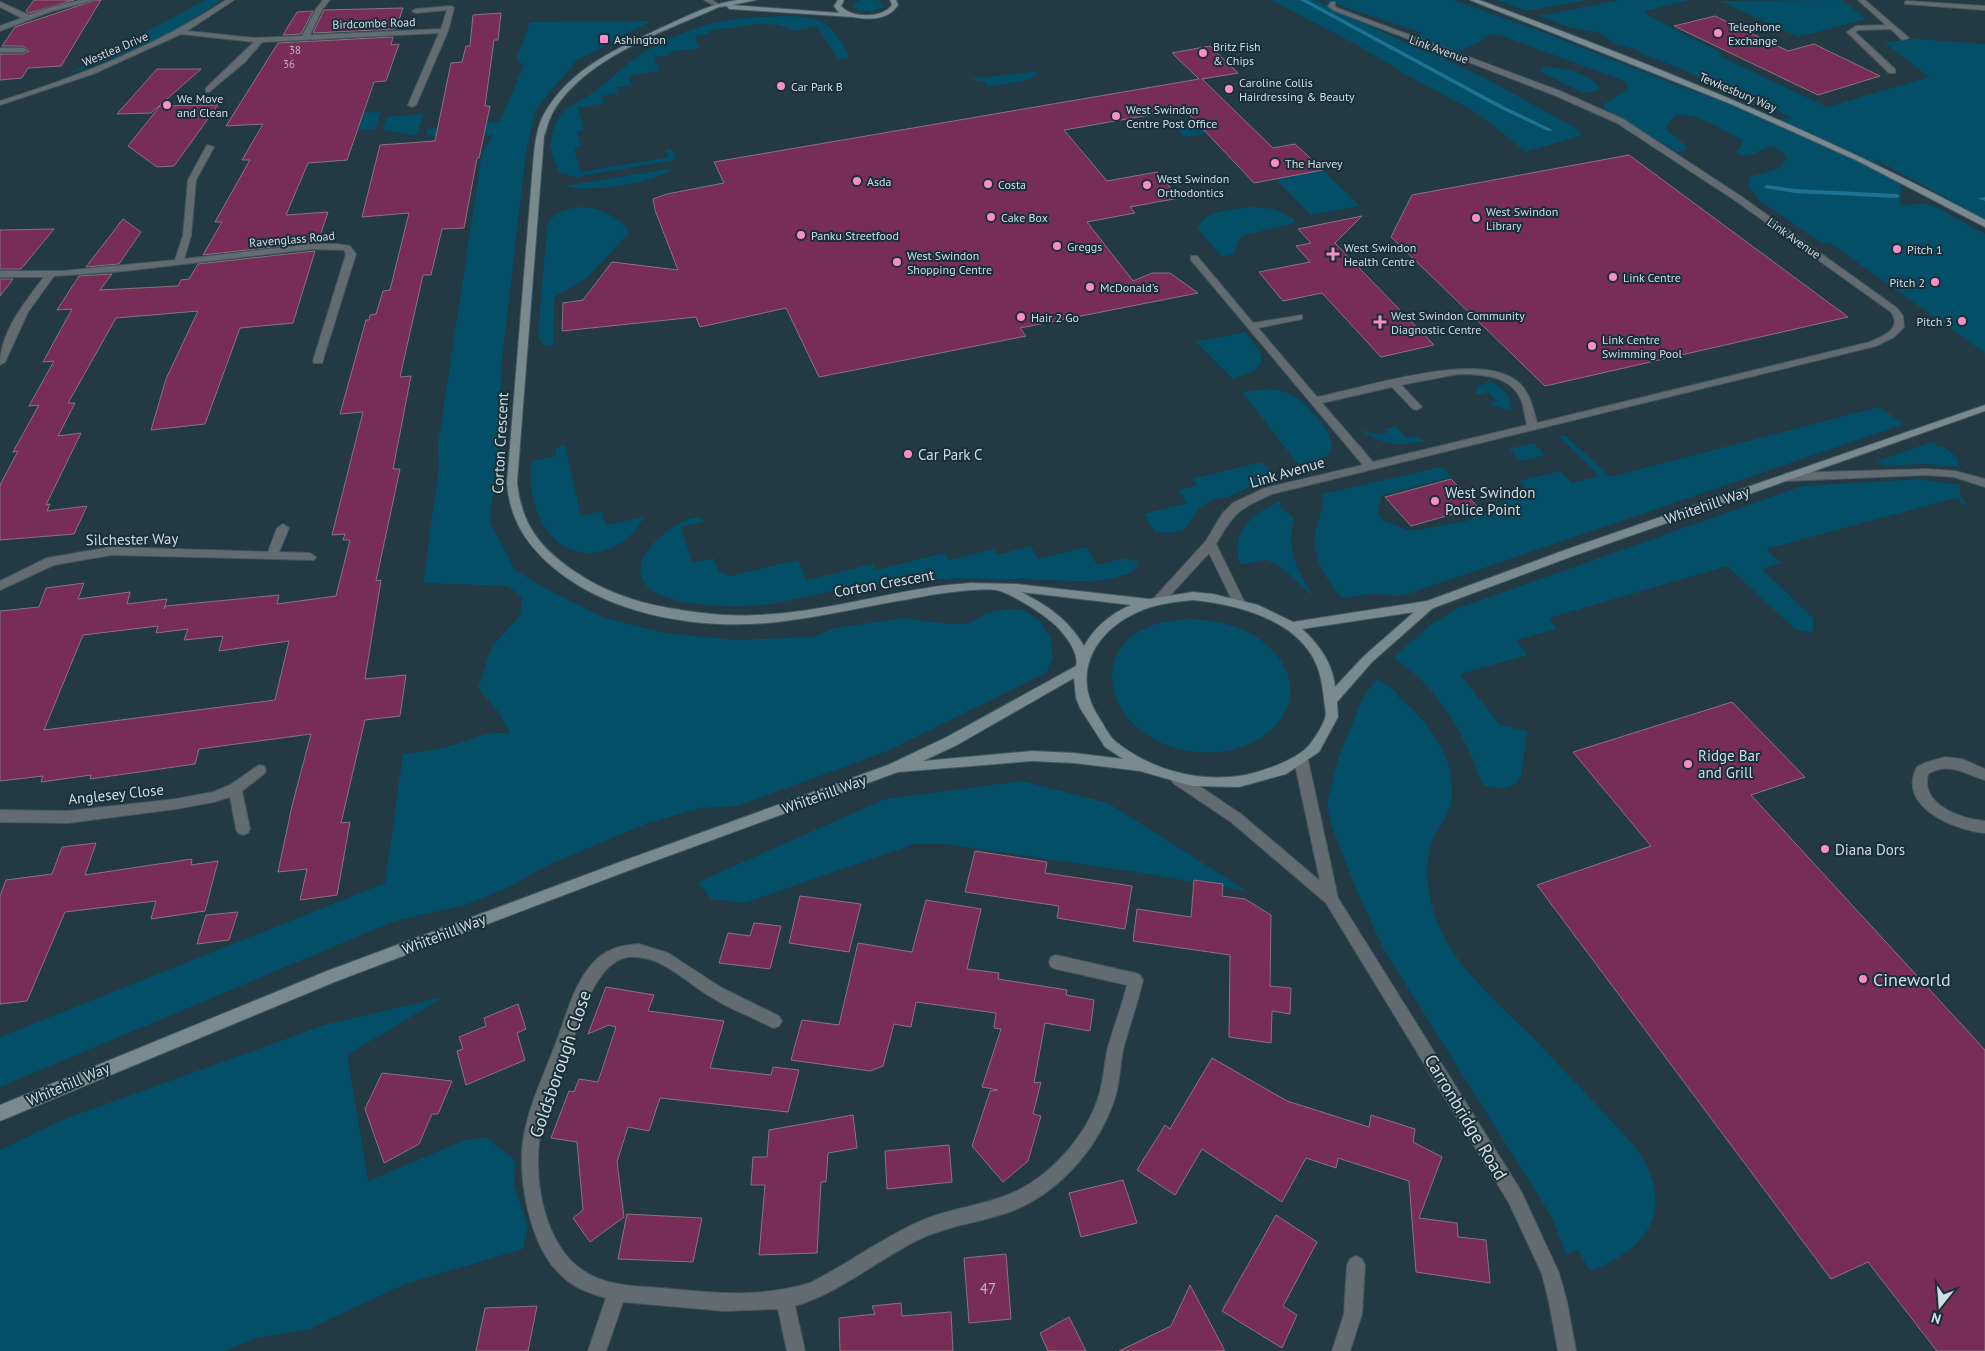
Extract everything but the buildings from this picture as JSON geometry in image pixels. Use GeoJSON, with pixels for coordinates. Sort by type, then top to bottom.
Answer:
{"type":"FeatureCollection","features":[{"type":"Feature","properties":{"kind":"main road","name":"Corton Crescent"},"geometry":{"type":"LineString","coordinates":[[753,0],[712,2],[617,51],[593,66],[558,100],[543,124],[534,195],[512,483],[514,504],[520,523],[537,547],[553,563],[595,590],[655,609],[687,615],[739,619],[775,618],[943,590],[1002,588],[1154,601]]}},
{"type":"Feature","properties":{"kind":"main road"},"geometry":{"type":"LineString","coordinates":[[841,0],[837,6],[838,10],[850,16]]}},
{"type":"Feature","properties":{"kind":"main road"},"geometry":{"type":"LineString","coordinates":[[712,2],[744,10],[868,18],[886,14],[894,8],[892,0]]}},
{"type":"Feature","properties":{"kind":"main road","name":"Tewkesbury Way"},"geometry":{"type":"LineString","coordinates":[[1473,0],[1650,68],[1822,141],[1900,178],[1985,224]]}},
{"type":"Feature","properties":{"kind":"main road","name":"Whitehill Way"},"geometry":{"type":"LineString","coordinates":[[1290,627],[1429,605],[1985,408]]}},
{"type":"Feature","properties":{"kind":"main road","name":"Corton Crescent"},"geometry":{"type":"LineString","coordinates":[[1002,588],[1044,610],[1066,627],[1078,646],[1082,665]]}},
{"type":"Feature","properties":{"kind":"main road"},"geometry":{"type":"LineString","coordinates":[[1193,596],[1239,602],[1266,613],[1290,627],[1317,653],[1326,668],[1333,698],[1328,725],[1322,738],[1301,760],[1266,778],[1223,784],[1178,779],[1143,766],[1114,747],[1095,725],[1084,702],[1082,665],[1092,641],[1107,625],[1126,612],[1154,601],[1193,596]]}},
{"type":"Feature","properties":{"kind":"main road","name":"Whitehill Way"},"geometry":{"type":"LineString","coordinates":[[1333,698],[1368,659],[1429,605]]}},
{"type":"Feature","properties":{"kind":"main road","name":"Whitehill Way"},"geometry":{"type":"LineString","coordinates":[[0,1113],[332,976],[625,866],[893,769],[952,741],[1082,665]]}},
{"type":"Feature","properties":{"kind":"main road","name":"Whitehill Way"},"geometry":{"type":"LineString","coordinates":[[893,769],[1032,756],[1074,758],[1143,766]]}},
{"type":"Feature","properties":{"kind":"street"},"geometry":{"type":"LineString","coordinates":[[0,3],[5,0]]}},
{"type":"Feature","properties":{"kind":"street"},"geometry":{"type":"LineString","coordinates":[[0,29],[27,17],[62,6],[91,0]]}},
{"type":"Feature","properties":{"kind":"street","name":"Westlea Drive"},"geometry":{"type":"LineString","coordinates":[[0,103],[125,59],[181,32],[231,0]]}},
{"type":"Feature","properties":{"kind":"street","name":"Birdcombe Road"},"geometry":{"type":"LineString","coordinates":[[304,38],[319,9],[327,0]]}},
{"type":"Feature","properties":{"kind":"street"},"geometry":{"type":"LineString","coordinates":[[1861,0],[1905,38]]}},
{"type":"Feature","properties":{"kind":"street"},"geometry":{"type":"LineString","coordinates":[[1907,3],[1938,2],[1985,8]]}},
{"type":"Feature","properties":{"kind":"street"},"geometry":{"type":"LineString","coordinates":[[0,3],[27,17]]}},
{"type":"Feature","properties":{"kind":"street","name":"Link Avenue"},"geometry":{"type":"LineString","coordinates":[[1154,601],[1210,544],[1226,517],[1250,498],[1269,490],[1873,344],[1896,334],[1899,318],[1894,310],[1790,234],[1620,121],[1557,93],[1335,9],[1331,6],[1333,3]]}},
{"type":"Feature","properties":{"kind":"street","name":"Birdcombe Road"},"geometry":{"type":"LineString","coordinates":[[412,105],[444,31],[451,8],[416,11]]}},
{"type":"Feature","properties":{"kind":"street"},"geometry":{"type":"LineString","coordinates":[[1892,71],[1851,32],[1856,28],[1893,28]]}},
{"type":"Feature","properties":{"kind":"street","name":"Birdcombe Road"},"geometry":{"type":"LineString","coordinates":[[181,32],[222,38],[260,40],[444,31]]}},
{"type":"Feature","properties":{"kind":"street"},"geometry":{"type":"LineString","coordinates":[[209,90],[242,60],[260,40]]}},
{"type":"Feature","properties":{"kind":"street"},"geometry":{"type":"LineString","coordinates":[[0,50],[23,50]]}},
{"type":"Feature","properties":{"kind":"street"},"geometry":{"type":"LineString","coordinates":[[179,262],[187,236],[192,180],[210,147]]}},
{"type":"Feature","properties":{"kind":"street","name":"Ravenglass Road"},"geometry":{"type":"LineString","coordinates":[[0,274],[50,275],[334,247],[348,248],[351,254],[318,361]]}},
{"type":"Feature","properties":{"kind":"street"},"geometry":{"type":"LineString","coordinates":[[1194,258],[1369,465]]}},
{"type":"Feature","properties":{"kind":"street"},"geometry":{"type":"LineString","coordinates":[[0,362],[23,312],[50,275]]}},
{"type":"Feature","properties":{"kind":"street"},"geometry":{"type":"LineString","coordinates":[[1251,326],[1299,317]]}},
{"type":"Feature","properties":{"kind":"street"},"geometry":{"type":"LineString","coordinates":[[1315,401],[1455,370],[1491,372],[1507,379],[1522,392],[1531,408],[1532,425]]}},
{"type":"Feature","properties":{"kind":"street"},"geometry":{"type":"LineString","coordinates":[[1394,384],[1417,407]]}},
{"type":"Feature","properties":{"kind":"street"},"geometry":{"type":"LineString","coordinates":[[1786,477],[1927,472],[1955,474],[1985,483]]}},
{"type":"Feature","properties":{"kind":"street"},"geometry":{"type":"LineString","coordinates":[[272,555],[283,528]]}},
{"type":"Feature","properties":{"kind":"street"},"geometry":{"type":"LineString","coordinates":[[1210,544],[1239,602]]}},
{"type":"Feature","properties":{"kind":"street","name":"Silchester Way"},"geometry":{"type":"LineString","coordinates":[[0,586],[51,561],[103,552],[310,557]]}},
{"type":"Feature","properties":{"kind":"street","name":"Carronbridge Road"},"geometry":{"type":"LineString","coordinates":[[1301,760],[1331,899]]}},
{"type":"Feature","properties":{"kind":"street"},"geometry":{"type":"LineString","coordinates":[[1985,775],[1964,765],[1939,762],[1922,771],[1919,784],[1927,800],[1944,816],[1967,825],[1985,827]]}},
{"type":"Feature","properties":{"kind":"street","name":"Anglesey Close"},"geometry":{"type":"LineString","coordinates":[[0,816],[68,817],[176,804],[214,797],[235,789],[259,770]]}},
{"type":"Feature","properties":{"kind":"street","name":"Carronbridge Road"},"geometry":{"type":"LineString","coordinates":[[1178,779],[1236,818],[1331,899],[1515,1197],[1550,1273],[1558,1302],[1567,1351]]}},
{"type":"Feature","properties":{"kind":"street"},"geometry":{"type":"LineString","coordinates":[[235,789],[242,829]]}},
{"type":"Feature","properties":{"kind":"street","name":"Goldsborough Close"},"geometry":{"type":"LineString","coordinates":[[774,1021],[718,994],[651,952],[623,951],[609,957],[597,968],[584,989],[538,1115],[530,1152],[531,1181],[536,1210],[545,1232],[563,1263],[572,1274],[592,1285],[617,1293],[709,1302],[748,1302],[785,1298],[812,1292],[928,1226],[992,1210],[1027,1195],[1070,1159],[1086,1138],[1107,1096],[1115,1052],[1133,994],[1134,980],[1056,962]]}},
{"type":"Feature","properties":{"kind":"street"},"geometry":{"type":"LineString","coordinates":[[1341,1351],[1353,1314],[1356,1265]]}},
{"type":"Feature","properties":{"kind":"street"},"geometry":{"type":"LineString","coordinates":[[596,1351],[617,1293]]}},
{"type":"Feature","properties":{"kind":"street"},"geometry":{"type":"LineString","coordinates":[[785,1298],[796,1351]]}},
{"type":"Feature","properties":{"kind":"shaded area"},"geometry":{"type":"Polygon","coordinates":[[[205,0],[220,0],[185,24],[147,44],[128,53],[68,74],[205,0]]]}},
{"type":"Feature","properties":{"kind":"shaded area"},"geometry":{"type":"Polygon","coordinates":[[[860,0],[878,0],[884,6],[872,12],[858,11],[852,5],[860,0]]]}},
{"type":"Feature","properties":{"kind":"shaded area"},"geometry":{"type":"Polygon","coordinates":[[[1271,0],[1314,0],[1407,43],[1414,36],[1423,33],[1324,0],[1454,0],[1543,32],[1679,86],[1769,119],[1791,119],[1764,102],[1712,84],[1677,67],[1642,54],[1638,50],[1615,44],[1600,33],[1569,27],[1539,16],[1620,0],[1689,0],[1645,11],[1647,15],[1722,53],[1719,56],[1827,107],[1929,77],[1884,42],[1917,39],[1985,44],[1985,219],[1873,158],[1901,183],[1900,205],[1924,204],[1936,207],[1985,234],[1985,353],[1830,243],[1823,244],[1760,201],[1748,185],[1749,177],[1780,168],[1786,159],[1783,152],[1771,146],[1753,154],[1740,155],[1735,152],[1741,147],[1742,140],[1701,119],[1692,116],[1675,115],[1665,128],[1686,146],[1685,151],[1677,152],[1604,108],[1604,104],[1628,89],[1625,81],[1499,35],[1490,34],[1479,42],[1442,58],[1487,79],[1572,126],[1582,135],[1526,152],[1477,113],[1405,74],[1359,46],[1271,0]]]}},
{"type":"Feature","properties":{"kind":"shaded area"},"geometry":{"type":"Polygon","coordinates":[[[1497,0],[1587,0],[1527,11],[1497,0]]]}},
{"type":"Feature","properties":{"kind":"shaded area"},"geometry":{"type":"Polygon","coordinates":[[[1842,0],[1866,19],[1798,37],[1720,1],[1842,0]]]}},
{"type":"Feature","properties":{"kind":"shaded area"},"geometry":{"type":"Polygon","coordinates":[[[784,16],[809,18],[825,24],[832,29],[850,58],[838,59],[817,26],[794,31],[779,25],[757,24],[708,31],[708,34],[695,36],[699,48],[669,52],[670,55],[654,57],[659,71],[629,76],[631,85],[616,88],[618,93],[602,96],[605,103],[578,108],[584,130],[577,132],[581,146],[574,148],[580,172],[669,157],[665,149],[673,150],[676,160],[576,177],[560,173],[552,154],[550,143],[553,130],[562,113],[596,90],[636,57],[670,38],[718,22],[784,16]]]}},
{"type":"Feature","properties":{"kind":"shaded area"},"geometry":{"type":"Polygon","coordinates":[[[651,21],[576,61],[536,109],[526,152],[502,360],[498,448],[490,523],[515,570],[548,590],[602,617],[665,633],[734,640],[812,637],[836,628],[904,618],[947,624],[968,624],[986,613],[1008,609],[1024,610],[1041,622],[1051,640],[1053,657],[1046,673],[885,752],[737,806],[701,808],[648,823],[548,865],[507,888],[465,905],[395,921],[0,1087],[0,1037],[385,883],[403,754],[457,744],[487,734],[510,734],[500,714],[478,688],[491,648],[520,615],[522,598],[508,586],[423,583],[439,467],[438,445],[482,153],[493,135],[438,137],[426,134],[427,129],[500,121],[524,65],[516,60],[530,22],[651,21]]]}},
{"type":"Feature","properties":{"kind":"shaded area"},"geometry":{"type":"Polygon","coordinates":[[[1542,67],[1565,69],[1581,74],[1594,82],[1599,87],[1598,90],[1586,93],[1581,92],[1545,74],[1540,70],[1542,67]]]}},
{"type":"Feature","properties":{"kind":"shaded area"},"geometry":{"type":"Polygon","coordinates":[[[1040,71],[1029,80],[988,87],[985,82],[969,79],[1040,71]]]}},
{"type":"Feature","properties":{"kind":"shaded area"},"geometry":{"type":"Polygon","coordinates":[[[381,112],[375,129],[348,130],[361,113],[381,112]]]}},
{"type":"Feature","properties":{"kind":"shaded area"},"geometry":{"type":"Polygon","coordinates":[[[424,114],[416,136],[383,130],[387,117],[424,114]]]}},
{"type":"Feature","properties":{"kind":"shaded area"},"geometry":{"type":"Polygon","coordinates":[[[1197,122],[1226,130],[1185,137],[1173,126],[1197,122]]]}},
{"type":"Feature","properties":{"kind":"shaded area"},"geometry":{"type":"Polygon","coordinates":[[[673,168],[652,178],[620,186],[588,189],[565,186],[673,168]]]}},
{"type":"Feature","properties":{"kind":"shaded area"},"geometry":{"type":"Polygon","coordinates":[[[1323,170],[1360,206],[1311,215],[1275,179],[1323,170]]]}},
{"type":"Feature","properties":{"kind":"shaded area"},"geometry":{"type":"Polygon","coordinates":[[[583,207],[609,214],[616,218],[629,233],[587,278],[554,297],[553,345],[548,345],[540,340],[538,335],[547,227],[557,214],[572,208],[583,207]]]}},
{"type":"Feature","properties":{"kind":"shaded area"},"geometry":{"type":"Polygon","coordinates":[[[1250,207],[1274,209],[1294,219],[1294,223],[1243,236],[1238,241],[1234,254],[1222,257],[1198,229],[1201,222],[1212,214],[1250,207]]]}},
{"type":"Feature","properties":{"kind":"shaded area"},"geometry":{"type":"Polygon","coordinates":[[[1246,332],[1260,352],[1262,360],[1254,371],[1233,379],[1196,342],[1246,332]]]}},
{"type":"Feature","properties":{"kind":"shaded area"},"geometry":{"type":"Polygon","coordinates":[[[1488,381],[1504,392],[1510,400],[1511,410],[1488,404],[1497,401],[1488,392],[1475,395],[1477,388],[1488,381]]]}},
{"type":"Feature","properties":{"kind":"shaded area"},"geometry":{"type":"Polygon","coordinates":[[[1267,389],[1294,396],[1303,402],[1317,417],[1329,435],[1331,443],[1331,449],[1321,460],[1300,467],[1242,392],[1267,389]]]}},
{"type":"Feature","properties":{"kind":"shaded area"},"geometry":{"type":"Polygon","coordinates":[[[1879,407],[1904,424],[1411,593],[1399,596],[1374,594],[1342,598],[1330,583],[1317,557],[1315,538],[1322,508],[1322,494],[1442,467],[1452,477],[1382,495],[1378,512],[1382,520],[1408,530],[1418,530],[1466,521],[1490,511],[1505,501],[1531,494],[1519,481],[1560,471],[1572,483],[1599,476],[1559,436],[1566,436],[1610,477],[1879,407]]]}},
{"type":"Feature","properties":{"kind":"shaded area"},"geometry":{"type":"Polygon","coordinates":[[[1396,426],[1406,438],[1414,436],[1425,441],[1407,444],[1390,443],[1374,438],[1359,428],[1380,434],[1387,433],[1386,429],[1396,426]]]}},
{"type":"Feature","properties":{"kind":"shaded area"},"geometry":{"type":"Polygon","coordinates":[[[1932,442],[1940,447],[1944,447],[1959,459],[1958,467],[1924,464],[1883,466],[1877,461],[1932,442]]]}},
{"type":"Feature","properties":{"kind":"shaded area"},"geometry":{"type":"Polygon","coordinates":[[[1534,443],[1545,455],[1521,461],[1509,449],[1534,443]]]}},
{"type":"Feature","properties":{"kind":"shaded area"},"geometry":{"type":"Polygon","coordinates":[[[565,445],[581,516],[602,511],[606,525],[644,517],[638,527],[621,543],[611,548],[591,553],[574,551],[559,543],[547,531],[533,498],[532,461],[556,456],[555,448],[565,445]]]}},
{"type":"Feature","properties":{"kind":"shaded area"},"geometry":{"type":"Polygon","coordinates":[[[1261,462],[1271,470],[1273,476],[1228,497],[1215,499],[1205,504],[1198,509],[1185,530],[1170,533],[1155,532],[1144,514],[1187,503],[1178,490],[1197,485],[1192,479],[1261,462]]]}},
{"type":"Feature","properties":{"kind":"shaded area"},"geometry":{"type":"Polygon","coordinates":[[[1918,479],[1960,485],[1960,495],[1970,509],[1956,498],[1766,549],[1781,563],[1762,569],[1813,618],[1813,633],[1796,630],[1727,566],[1549,618],[1557,629],[1516,640],[1528,655],[1460,674],[1500,725],[1527,731],[1521,776],[1514,784],[1505,788],[1483,785],[1472,757],[1448,713],[1417,676],[1393,658],[1430,625],[1456,609],[1802,486],[1918,479]]]}},
{"type":"Feature","properties":{"kind":"shaded area"},"geometry":{"type":"Polygon","coordinates":[[[1283,500],[1279,506],[1294,518],[1291,540],[1295,560],[1303,579],[1315,598],[1278,565],[1266,560],[1240,564],[1238,541],[1247,523],[1263,510],[1283,500]]]}},
{"type":"Feature","properties":{"kind":"shaded area"},"geometry":{"type":"Polygon","coordinates":[[[699,517],[705,522],[681,527],[692,563],[714,558],[719,572],[730,576],[798,560],[806,580],[873,564],[875,570],[945,553],[949,560],[994,549],[997,555],[1031,546],[1038,559],[1087,547],[1097,565],[1125,558],[1138,562],[1136,568],[1128,574],[1105,580],[923,580],[848,588],[758,605],[706,605],[673,600],[660,595],[649,588],[642,579],[640,569],[643,559],[649,549],[668,530],[689,519],[699,517]]]}},
{"type":"Feature","properties":{"kind":"shaded area"},"geometry":{"type":"Polygon","coordinates":[[[1191,619],[1219,622],[1246,631],[1262,641],[1279,659],[1288,677],[1290,695],[1285,712],[1275,726],[1260,739],[1240,747],[1218,752],[1179,749],[1148,735],[1126,715],[1114,690],[1113,665],[1125,642],[1151,626],[1191,619]]]}},
{"type":"Feature","properties":{"kind":"shaded area"},"geometry":{"type":"Polygon","coordinates":[[[1377,679],[1397,692],[1397,696],[1430,729],[1446,757],[1450,772],[1452,787],[1450,807],[1433,839],[1427,870],[1431,901],[1445,938],[1455,955],[1482,987],[1540,1045],[1633,1144],[1646,1165],[1654,1185],[1656,1204],[1652,1221],[1643,1236],[1630,1249],[1612,1261],[1590,1271],[1578,1250],[1566,1255],[1553,1219],[1384,950],[1356,889],[1331,824],[1327,803],[1338,759],[1363,697],[1377,679]]]}},
{"type":"Feature","properties":{"kind":"shaded area"},"geometry":{"type":"Polygon","coordinates":[[[1022,781],[1108,803],[1247,891],[1136,872],[944,844],[914,844],[745,903],[711,899],[698,882],[885,799],[1022,781]]]}},
{"type":"Feature","properties":{"kind":"shaded area"},"geometry":{"type":"Polygon","coordinates":[[[444,997],[347,1055],[368,1181],[465,1140],[486,1137],[515,1160],[514,1185],[528,1227],[523,1249],[405,1284],[309,1329],[257,1338],[225,1351],[0,1351],[0,1150],[62,1120],[324,1025],[444,997]]]}},
{"type":"Feature","properties":{"kind":"waterway"},"geometry":{"type":"LineString","coordinates":[[1303,0],[1503,108],[1550,130]]}},
{"type":"Feature","properties":{"kind":"waterway"},"geometry":{"type":"LineString","coordinates":[[1767,187],[1795,191],[1897,196]]}},
{"type":"Feature","properties":{"kind":"place","name":"Telephone Exchange"},"geometry":{"type":"Point","coordinates":[1718,33]}},
{"type":"Feature","properties":{"kind":"place","name":"Ashington"},"geometry":{"type":"Point","coordinates":[604,39]}},
{"type":"Feature","properties":{"kind":"place","name":"Britz Fish & Chips"},"geometry":{"type":"Point","coordinates":[1203,53]}},
{"type":"Feature","properties":{"kind":"place","name":"Car Park B"},"geometry":{"type":"Point","coordinates":[781,86]}},
{"type":"Feature","properties":{"kind":"place","name":"Caroline Collis Hairdressing & Beauty"},"geometry":{"type":"Point","coordinates":[1229,89]}},
{"type":"Feature","properties":{"kind":"place","name":"We Move and Clean"},"geometry":{"type":"Point","coordinates":[167,105]}},
{"type":"Feature","properties":{"kind":"place","name":"West Swindon Centre Post Office"},"geometry":{"type":"Point","coordinates":[1116,116]}},
{"type":"Feature","properties":{"kind":"place","name":"The Harvey"},"geometry":{"type":"Point","coordinates":[1275,163]}},
{"type":"Feature","properties":{"kind":"place","name":"Asda"},"geometry":{"type":"Point","coordinates":[857,181]}},
{"type":"Feature","properties":{"kind":"place","name":"Costa"},"geometry":{"type":"Point","coordinates":[988,184]}},
{"type":"Feature","properties":{"kind":"place","name":"West Swindon Orthodontics"},"geometry":{"type":"Point","coordinates":[1147,185]}},
{"type":"Feature","properties":{"kind":"place","name":"Cake Box"},"geometry":{"type":"Point","coordinates":[991,217]}},
{"type":"Feature","properties":{"kind":"place","name":"West Swindon Library"},"geometry":{"type":"Point","coordinates":[1476,218]}},
{"type":"Feature","properties":{"kind":"place","name":"Panku Streetfood"},"geometry":{"type":"Point","coordinates":[801,235]}},
{"type":"Feature","properties":{"kind":"place","name":"Greggs"},"geometry":{"type":"Point","coordinates":[1057,246]}},
{"type":"Feature","properties":{"kind":"place","name":"Pitch 1"},"geometry":{"type":"Point","coordinates":[1897,249]}},
{"type":"Feature","properties":{"kind":"place","name":"West Swindon Health Centre"},"geometry":{"type":"Point","coordinates":[1333,254]}},
{"type":"Feature","properties":{"kind":"place","name":"West Swindon Shopping Centre"},"geometry":{"type":"Point","coordinates":[897,262]}},
{"type":"Feature","properties":{"kind":"place","name":"Link Centre"},"geometry":{"type":"Point","coordinates":[1613,277]}},
{"type":"Feature","properties":{"kind":"place","name":"Pitch 2"},"geometry":{"type":"Point","coordinates":[1935,282]}},
{"type":"Feature","properties":{"kind":"place","name":"McDonald's"},"geometry":{"type":"Point","coordinates":[1090,287]}},
{"type":"Feature","properties":{"kind":"place","name":"Hair 2 Go"},"geometry":{"type":"Point","coordinates":[1021,317]}},
{"type":"Feature","properties":{"kind":"place","name":"Pitch 3"},"geometry":{"type":"Point","coordinates":[1962,321]}},
{"type":"Feature","properties":{"kind":"place","name":"West Swindon Community Diagnostic Centre"},"geometry":{"type":"Point","coordinates":[1380,322]}},
{"type":"Feature","properties":{"kind":"place","name":"Link Centre Swimming Pool"},"geometry":{"type":"Point","coordinates":[1592,346]}},
{"type":"Feature","properties":{"kind":"place","name":"Car Park C"},"geometry":{"type":"Point","coordinates":[908,454]}},
{"type":"Feature","properties":{"kind":"place","name":"West Swindon Police Point"},"geometry":{"type":"Point","coordinates":[1435,501]}},
{"type":"Feature","properties":{"kind":"place","name":"Ridge Bar and Grill"},"geometry":{"type":"Point","coordinates":[1688,764]}},
{"type":"Feature","properties":{"kind":"place","name":"Diana Dors"},"geometry":{"type":"Point","coordinates":[1825,849]}},
{"type":"Feature","properties":{"kind":"place","name":"Cineworld"},"geometry":{"type":"Point","coordinates":[1863,979]}}]}
